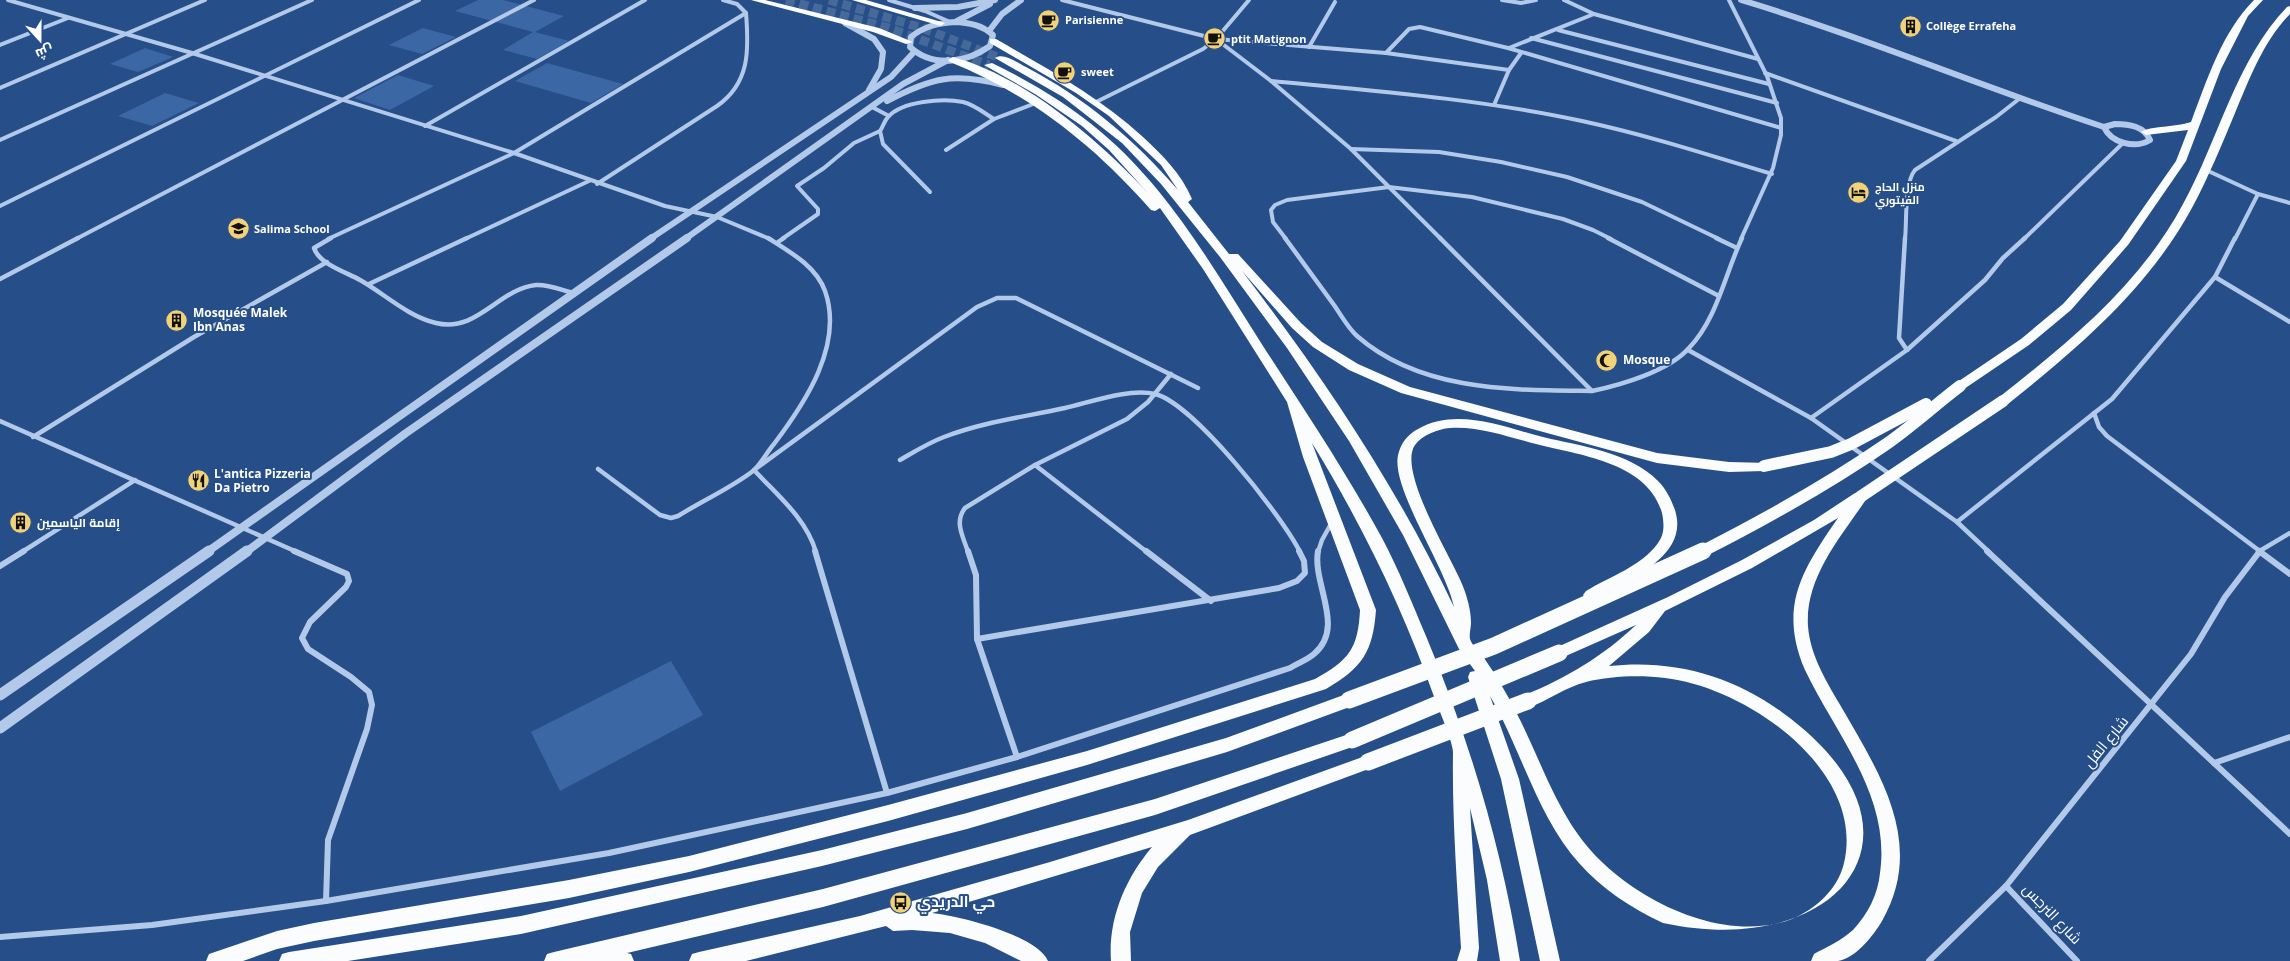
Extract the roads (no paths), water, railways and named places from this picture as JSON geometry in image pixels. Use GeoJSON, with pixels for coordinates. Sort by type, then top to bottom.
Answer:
{"type":"FeatureCollection","features":[{"type":"Feature","properties":{"kind":"highway"},"geometry":{"type":"LineString","coordinates":[[755,0],[876,30],[909,42]]}},
{"type":"Feature","properties":{"kind":"highway"},"geometry":{"type":"LineString","coordinates":[[856,0],[949,23]]}},
{"type":"Feature","properties":{"kind":"highway"},"geometry":{"type":"LineString","coordinates":[[289,961],[521,925],[822,858],[967,822],[1100,781],[1227,745],[1494,646],[1691,557],[1796,501],[1886,444],[1960,386],[2025,342],[2067,307],[2098,274],[2147,212],[2182,161],[2216,69],[2251,0]]}},
{"type":"Feature","properties":{"kind":"highway"},"geometry":{"type":"LineString","coordinates":[[2244,15],[2260,0]]}},
{"type":"Feature","properties":{"kind":"highway"},"geometry":{"type":"LineString","coordinates":[[554,961],[824,898],[1155,807],[1352,740],[1661,608],[1768,553],[1860,498],[2003,401],[2061,356],[2100,321],[2132,286],[2158,253],[2180,220],[2206,170],[2244,82],[2266,38],[2287,12]]}},
{"type":"Feature","properties":{"kind":"highway"},"geometry":{"type":"LineString","coordinates":[[993,41],[1062,80],[1096,102],[1128,127],[1165,163],[1184,190],[1189,209]]}},
{"type":"Feature","properties":{"kind":"highway"},"geometry":{"type":"LineString","coordinates":[[950,60],[978,70],[1010,87],[1074,130],[1124,174],[1163,218],[1195,250]]}},
{"type":"Feature","properties":{"kind":"highway"},"geometry":{"type":"LineString","coordinates":[[1510,961],[1502,903],[1490,847],[1461,748],[1400,591],[1375,540],[1293,401],[1195,250],[1151,188],[1112,147],[1070,112],[994,62],[1041,79],[1106,124],[1168,183],[1296,353],[1353,438],[1410,533],[1437,584],[1462,640],[1487,706],[1510,778],[1550,961]]}},
{"type":"Feature","properties":{"kind":"highway"},"geometry":{"type":"LineString","coordinates":[[2146,132],[2170,131],[2197,123]]}},
{"type":"Feature","properties":{"kind":"highway"},"geometry":{"type":"LineString","coordinates":[[1207,234],[1250,273],[1306,335],[1334,356],[1368,375],[1406,390],[1657,458],[1729,467],[1764,466],[1810,458],[1850,444],[1960,386]]}},
{"type":"Feature","properties":{"kind":"highway"},"geometry":{"type":"LineString","coordinates":[[216,961],[278,940],[314,932],[569,889],[689,864],[1088,758],[1320,684],[1344,671],[1359,653],[1368,632],[1368,610],[1313,465],[1293,401]]}},
{"type":"Feature","properties":{"kind":"highway"},"geometry":{"type":"LineString","coordinates":[[1538,626],[1651,559],[1660,551],[1670,532],[1669,510],[1664,499],[1645,478],[1618,462],[1478,425],[1443,425],[1428,429],[1416,436],[1407,446],[1403,457],[1404,470],[1413,496],[1458,590],[1463,624],[1462,640],[1509,714],[1537,775],[1576,846],[1598,871],[1626,892],[1657,911],[1691,925],[1730,934],[1767,934],[1800,925],[1827,909],[1845,887],[1852,869],[1855,860],[1856,831],[1848,800],[1835,777],[1820,755],[1800,735],[1755,702],[1705,680],[1654,670],[1629,669],[1583,676]]}},
{"type":"Feature","properties":{"kind":"highway"},"geometry":{"type":"LineString","coordinates":[[1821,961],[1852,943],[1876,916],[1889,883],[1892,847],[1885,810],[1869,773],[1814,674],[1803,645],[1800,618],[1803,593],[1812,572],[1860,498]]}},
{"type":"Feature","properties":{"kind":"highway"},"geometry":{"type":"LineString","coordinates":[[698,961],[773,946],[860,925],[1188,828],[1528,701],[1583,676],[1628,644],[1661,608]]}},
{"type":"Feature","properties":{"kind":"highway"},"geometry":{"type":"LineString","coordinates":[[1461,748],[1460,791],[1470,948],[1467,961]]}},
{"type":"Feature","properties":{"kind":"highway"},"geometry":{"type":"LineString","coordinates":[[1121,961],[1118,946],[1126,910],[1141,878],[1162,850],[1188,828]]}},
{"type":"Feature","properties":{"kind":"highway"},"geometry":{"type":"LineString","coordinates":[[860,925],[906,920],[952,924],[994,937],[1038,961]]}},
{"type":"Feature","properties":{"kind":"highway"},"geometry":{"type":"LineString","coordinates":[[581,956],[624,961]]}},
{"type":"Feature","properties":{"kind":"street"},"geometry":{"type":"LineString","coordinates":[[8,0],[343,99],[514,153],[597,184],[665,206],[717,217],[746,227],[778,242],[806,264],[815,274],[824,290],[830,311],[829,337],[823,361],[793,418],[754,470]]}},
{"type":"Feature","properties":{"kind":"street"},"geometry":{"type":"LineString","coordinates":[[0,88],[205,0]]}},
{"type":"Feature","properties":{"kind":"street"},"geometry":{"type":"LineString","coordinates":[[0,140],[312,0]]}},
{"type":"Feature","properties":{"kind":"street"},"geometry":{"type":"LineString","coordinates":[[0,206],[419,0]]}},
{"type":"Feature","properties":{"kind":"street"},"geometry":{"type":"LineString","coordinates":[[0,279],[534,0]]}},
{"type":"Feature","properties":{"kind":"street"},"geometry":{"type":"LineString","coordinates":[[425,126],[645,0]]}},
{"type":"Feature","properties":{"kind":"street"},"geometry":{"type":"LineString","coordinates":[[597,184],[708,111],[736,90],[741,83],[744,69],[746,13],[737,4],[723,0]]}},
{"type":"Feature","properties":{"kind":"street"},"geometry":{"type":"LineString","coordinates":[[889,0],[915,8],[949,23],[975,24],[989,30],[993,41],[984,51],[976,55],[950,60],[928,58],[914,52],[909,42],[911,37],[922,29],[949,23],[978,12],[996,0]]}},
{"type":"Feature","properties":{"kind":"street"},"geometry":{"type":"LineString","coordinates":[[915,8],[958,8],[996,0]]}},
{"type":"Feature","properties":{"kind":"street"},"geometry":{"type":"LineString","coordinates":[[989,30],[1002,14],[1021,0]]}},
{"type":"Feature","properties":{"kind":"street"},"geometry":{"type":"LineString","coordinates":[[1062,0],[1216,39],[1386,54],[1510,70]]}},
{"type":"Feature","properties":{"kind":"street"},"geometry":{"type":"LineString","coordinates":[[1096,102],[1203,49],[1216,39],[1249,0]]}},
{"type":"Feature","properties":{"kind":"street"},"geometry":{"type":"LineString","coordinates":[[1502,0],[1521,3],[1536,0]]}},
{"type":"Feature","properties":{"kind":"street"},"geometry":{"type":"LineString","coordinates":[[1564,0],[1594,14],[1758,59]]}},
{"type":"Feature","properties":{"kind":"street"},"geometry":{"type":"LineString","coordinates":[[1719,296],[1615,240],[1563,219],[1472,197],[1389,187],[1287,200],[1273,205],[1269,215],[1356,335],[1370,347],[1403,364],[1452,380],[1506,390],[1592,391],[1626,384],[1644,377],[1688,350],[1705,324],[1719,296],[1737,248],[1772,174],[1781,128],[1777,103],[1765,73],[1729,0]]}},
{"type":"Feature","properties":{"kind":"street"},"geometry":{"type":"LineString","coordinates":[[1741,0],[1812,22],[2019,99],[2104,128],[2108,135],[2124,142],[2141,144],[2148,143],[2150,140],[2150,136],[2146,132],[2121,124],[2113,123],[2104,128]]}},
{"type":"Feature","properties":{"kind":"street"},"geometry":{"type":"LineString","coordinates":[[1310,47],[1335,2]]}},
{"type":"Feature","properties":{"kind":"street"},"geometry":{"type":"LineString","coordinates":[[574,294],[542,284],[534,285],[522,288],[465,322],[444,324],[419,317],[369,284],[327,262],[314,251],[318,244],[514,153],[746,13]]}},
{"type":"Feature","properties":{"kind":"street"},"geometry":{"type":"LineString","coordinates":[[1508,48],[1531,38],[1558,30],[1594,14]]}},
{"type":"Feature","properties":{"kind":"street"},"geometry":{"type":"LineString","coordinates":[[0,45],[68,18]]}},
{"type":"Feature","properties":{"kind":"street"},"geometry":{"type":"LineString","coordinates":[[840,21],[870,34],[882,49],[884,56],[881,69],[868,92]]}},
{"type":"Feature","properties":{"kind":"street"},"geometry":{"type":"LineString","coordinates":[[1386,54],[1409,29],[1416,27],[1465,36],[1781,128]]}},
{"type":"Feature","properties":{"kind":"street"},"geometry":{"type":"LineString","coordinates":[[1558,30],[1769,84]]}},
{"type":"Feature","properties":{"kind":"street"},"geometry":{"type":"LineString","coordinates":[[1531,38],[1777,103]]}},
{"type":"Feature","properties":{"kind":"street"},"geometry":{"type":"LineString","coordinates":[[1216,39],[1271,81],[1351,149],[1592,391]]}},
{"type":"Feature","properties":{"kind":"street"},"geometry":{"type":"LineString","coordinates":[[0,694],[243,527],[689,212],[901,69],[914,52]]}},
{"type":"Feature","properties":{"kind":"street"},"geometry":{"type":"LineString","coordinates":[[1494,105],[1510,70],[1521,53]]}},
{"type":"Feature","properties":{"kind":"street"},"geometry":{"type":"LineString","coordinates":[[0,728],[265,538],[406,433],[717,217],[903,84],[950,60]]}},
{"type":"Feature","properties":{"kind":"street"},"geometry":{"type":"LineString","coordinates":[[1765,73],[1956,141]]}},
{"type":"Feature","properties":{"kind":"street"},"geometry":{"type":"LineString","coordinates":[[872,107],[918,85],[943,79],[977,79],[1010,87]]}},
{"type":"Feature","properties":{"kind":"street"},"geometry":{"type":"LineString","coordinates":[[1271,81],[1494,105],[1612,128],[1772,174]]}},
{"type":"Feature","properties":{"kind":"street"},"geometry":{"type":"LineString","coordinates":[[1906,350],[1899,331],[1909,180],[1915,170],[1956,141],[1996,117],[2019,99]]}},
{"type":"Feature","properties":{"kind":"street"},"geometry":{"type":"LineString","coordinates":[[778,242],[818,214],[818,208],[797,186],[824,168],[854,143],[880,131],[889,116],[908,106],[930,101],[951,101],[970,104],[994,119]]}},
{"type":"Feature","properties":{"kind":"street"},"geometry":{"type":"LineString","coordinates":[[946,150],[994,119],[1036,103]]}},
{"type":"Feature","properties":{"kind":"street"},"geometry":{"type":"LineString","coordinates":[[872,107],[889,116]]}},
{"type":"Feature","properties":{"kind":"street"},"geometry":{"type":"LineString","coordinates":[[880,131],[883,144],[930,192]]}},
{"type":"Feature","properties":{"kind":"street"},"geometry":{"type":"LineString","coordinates":[[1811,418],[1906,350],[1985,280],[2003,258],[2052,214],[2065,198],[2124,142]]}},
{"type":"Feature","properties":{"kind":"street"},"geometry":{"type":"LineString","coordinates":[[1351,149],[1438,152],[1501,162],[1567,177],[1642,202],[1737,248]]}},
{"type":"Feature","properties":{"kind":"street"},"geometry":{"type":"LineString","coordinates":[[2206,170],[2258,194],[2290,203]]}},
{"type":"Feature","properties":{"kind":"street"},"geometry":{"type":"LineString","coordinates":[[369,284],[589,181]]}},
{"type":"Feature","properties":{"kind":"street"},"geometry":{"type":"LineString","coordinates":[[1957,522],[2112,399],[2216,277],[2258,194]]}},
{"type":"Feature","properties":{"kind":"street"},"geometry":{"type":"LineString","coordinates":[[32,437],[194,337],[327,262]]}},
{"type":"Feature","properties":{"kind":"street"},"geometry":{"type":"LineString","coordinates":[[2216,277],[2290,322]]}},
{"type":"Feature","properties":{"kind":"street"},"geometry":{"type":"LineString","coordinates":[[598,469],[660,515],[671,518],[678,516],[754,470],[976,307],[997,298],[1016,298],[1198,388]]}},
{"type":"Feature","properties":{"kind":"street"},"geometry":{"type":"LineString","coordinates":[[1688,350],[1811,418],[1957,522],[2151,706],[2290,834]]}},
{"type":"Feature","properties":{"kind":"street"},"geometry":{"type":"LineString","coordinates":[[1017,757],[977,639],[976,575],[959,524],[959,516],[965,508],[1035,464],[1127,419],[1155,394],[1171,374]]}},
{"type":"Feature","properties":{"kind":"street"},"geometry":{"type":"LineString","coordinates":[[900,460],[944,437],[987,424],[1125,395],[1155,394],[1186,414],[1216,443],[1285,527],[1298,546],[1306,566],[1305,573],[1292,584],[1211,601],[977,639]]}},
{"type":"Feature","properties":{"kind":"street"},"geometry":{"type":"LineString","coordinates":[[2094,413],[2099,427],[2107,436],[2290,574]]}},
{"type":"Feature","properties":{"kind":"street"},"geometry":{"type":"LineString","coordinates":[[0,421],[32,437],[135,480],[347,574],[349,581],[346,587],[310,622],[302,638],[308,649],[351,677],[369,692],[372,705],[367,729],[328,840],[326,901]]}},
{"type":"Feature","properties":{"kind":"street"},"geometry":{"type":"LineString","coordinates":[[1035,464],[1211,601]]}},
{"type":"Feature","properties":{"kind":"street"},"geometry":{"type":"LineString","coordinates":[[754,470],[800,519],[812,539],[887,793]]}},
{"type":"Feature","properties":{"kind":"street"},"geometry":{"type":"LineString","coordinates":[[0,566],[135,480]]}},
{"type":"Feature","properties":{"kind":"street"},"geometry":{"type":"LineString","coordinates":[[0,937],[152,925],[326,901],[609,853],[887,793],[1017,757],[1290,668],[1316,652],[1325,640],[1329,625],[1317,561],[1319,546],[1325,532],[1334,520]]}},
{"type":"Feature","properties":{"kind":"street","name":"شارع الفل"},"geometry":{"type":"LineString","coordinates":[[1929,961],[2006,886],[2151,706],[2191,654],[2225,597],[2259,551],[2290,533]]}},
{"type":"Feature","properties":{"kind":"street"},"geometry":{"type":"LineString","coordinates":[[2214,763],[2290,737]]}},
{"type":"Feature","properties":{"kind":"street","name":"شارع النرجس"},"geometry":{"type":"LineString","coordinates":[[2006,886],[2077,961]]}},
{"type":"Feature","properties":{"kind":"tunnel"},"geometry":{"type":"LineString","coordinates":[[786,0],[889,28],[989,65]]}},
{"type":"Feature","properties":{"kind":"tunnel"},"geometry":{"type":"LineString","coordinates":[[829,0],[922,28],[1000,58]]}},
{"type":"Feature","properties":{"kind":"place","name":"Parisienne"},"geometry":{"type":"Point","coordinates":[1049,20]}},
{"type":"Feature","properties":{"kind":"place","name":"Collège Errafeha"},"geometry":{"type":"Point","coordinates":[1910,26]}},
{"type":"Feature","properties":{"kind":"place","name":"ptit Matignon"},"geometry":{"type":"Point","coordinates":[1215,39]}},
{"type":"Feature","properties":{"kind":"place","name":"sweet"},"geometry":{"type":"Point","coordinates":[1065,72]}},
{"type":"Feature","properties":{"kind":"place","name":"منزل الحاج الفيتوري"},"geometry":{"type":"Point","coordinates":[1859,193]}},
{"type":"Feature","properties":{"kind":"place","name":"Salima School"},"geometry":{"type":"Point","coordinates":[238,229]}},
{"type":"Feature","properties":{"kind":"place","name":"Mosquée Malek Ibn Anas"},"geometry":{"type":"Point","coordinates":[177,320]}},
{"type":"Feature","properties":{"kind":"place","name":"Mosque"},"geometry":{"type":"Point","coordinates":[1607,360]}},
{"type":"Feature","properties":{"kind":"place","name":"L'antica Pizzeria Da Pietro"},"geometry":{"type":"Point","coordinates":[198,481]}},
{"type":"Feature","properties":{"kind":"place","name":"إقامة الياسمين"},"geometry":{"type":"Point","coordinates":[21,523]}},
{"type":"Feature","properties":{"kind":"place","name":"حي الدريدي"},"geometry":{"type":"Point","coordinates":[901,902]}}]}
